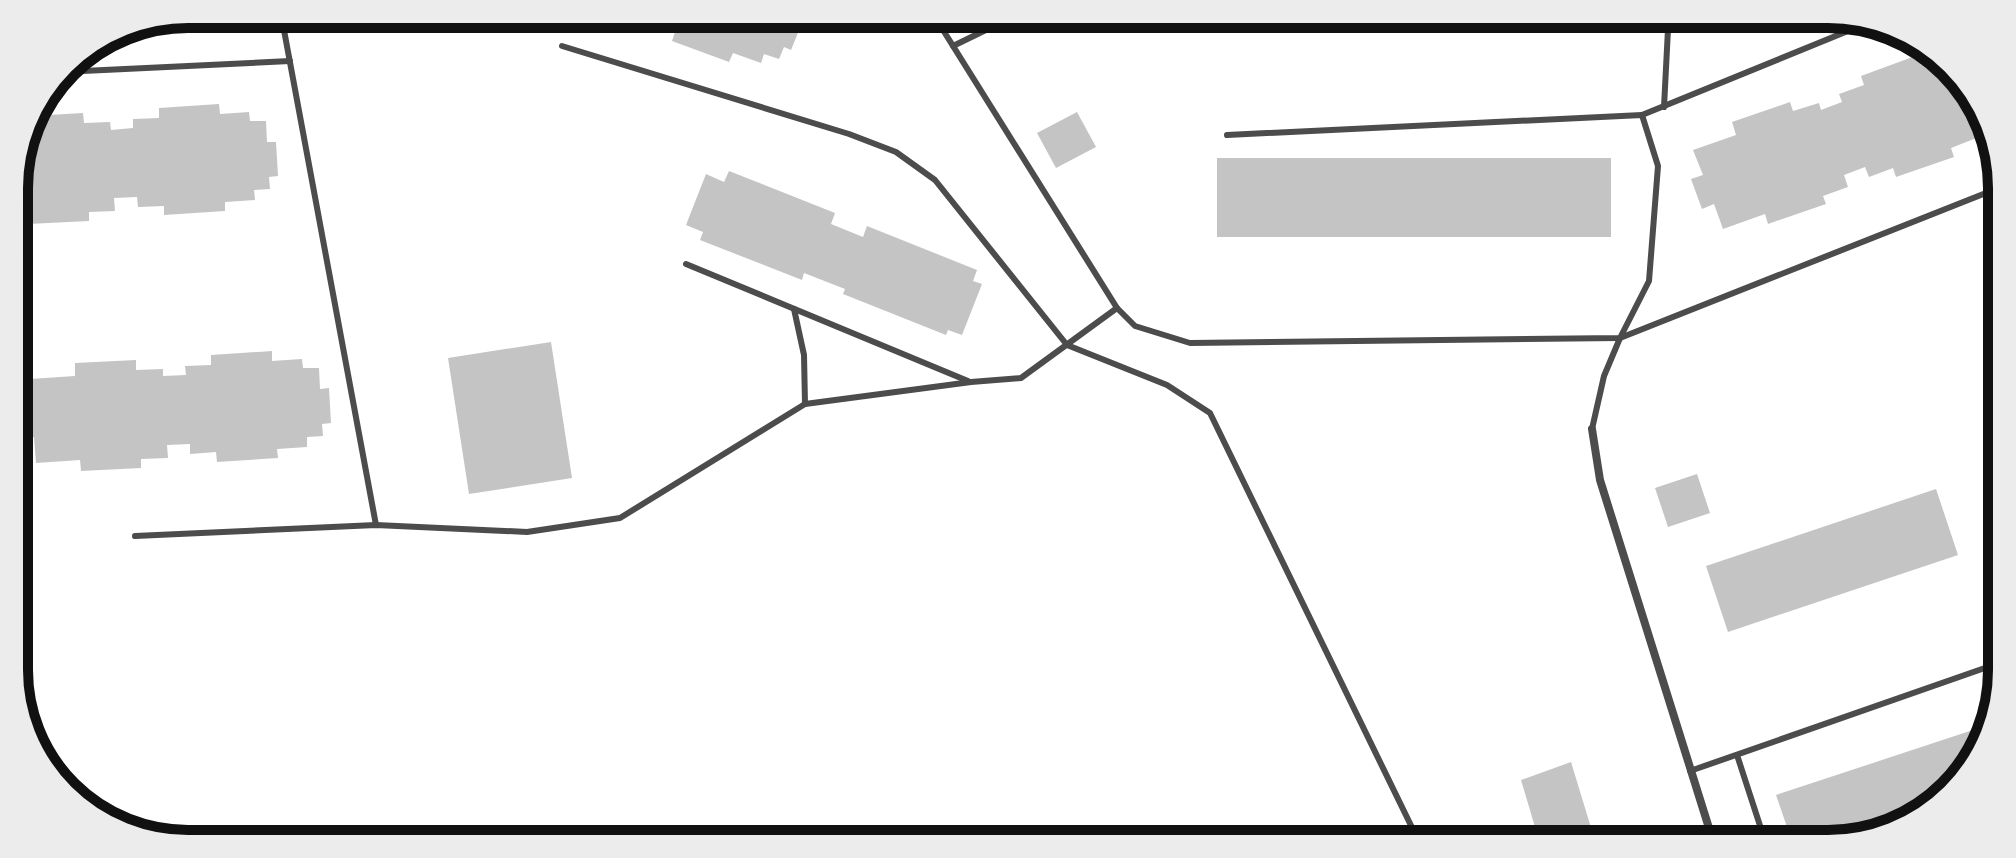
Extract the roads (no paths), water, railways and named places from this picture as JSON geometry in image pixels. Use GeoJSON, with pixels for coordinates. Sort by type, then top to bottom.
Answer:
{"type":"FeatureCollection","features":[{"type":"Feature","properties":{"kind":"street"},"geometry":{"type":"LineString","coordinates":[[1592,429],[1600,480],[1709,830]]}},
{"type":"Feature","properties":{"kind":"lane"},"geometry":{"type":"LineString","coordinates":[[284,28],[376,525]]}},
{"type":"Feature","properties":{"kind":"lane"},"geometry":{"type":"LineString","coordinates":[[942,28],[1117,308],[1135,326],[1190,343],[1620,338],[1988,192]]}},
{"type":"Feature","properties":{"kind":"lane"},"geometry":{"type":"LineString","coordinates":[[953,46],[990,28]]}},
{"type":"Feature","properties":{"kind":"lane"},"geometry":{"type":"LineString","coordinates":[[1664,107],[1670,28]]}},
{"type":"Feature","properties":{"kind":"lane"},"geometry":{"type":"LineString","coordinates":[[1227,135],[1642,115],[1852,30]]}},
{"type":"Feature","properties":{"kind":"lane"},"geometry":{"type":"LineString","coordinates":[[562,46],[849,134],[896,152],[935,180],[1067,345],[1167,385],[1210,413],[1413,830]]}},
{"type":"Feature","properties":{"kind":"lane"},"geometry":{"type":"LineString","coordinates":[[79,71],[290,61]]}},
{"type":"Feature","properties":{"kind":"lane"},"geometry":{"type":"LineString","coordinates":[[1592,429],[1604,376],[1649,281],[1658,166],[1642,115]]}},
{"type":"Feature","properties":{"kind":"lane"},"geometry":{"type":"LineString","coordinates":[[686,264],[971,382]]}},
{"type":"Feature","properties":{"kind":"lane"},"geometry":{"type":"LineString","coordinates":[[135,536],[376,525],[527,532],[620,518],[805,404],[1021,378],[1117,308]]}},
{"type":"Feature","properties":{"kind":"lane"},"geometry":{"type":"LineString","coordinates":[[794,309],[804,355],[805,404]]}},
{"type":"Feature","properties":{"kind":"lane"},"geometry":{"type":"LineString","coordinates":[[1690,771],[1988,667]]}},
{"type":"Feature","properties":{"kind":"lane"},"geometry":{"type":"LineString","coordinates":[[1737,755],[1761,830]]}}]}
